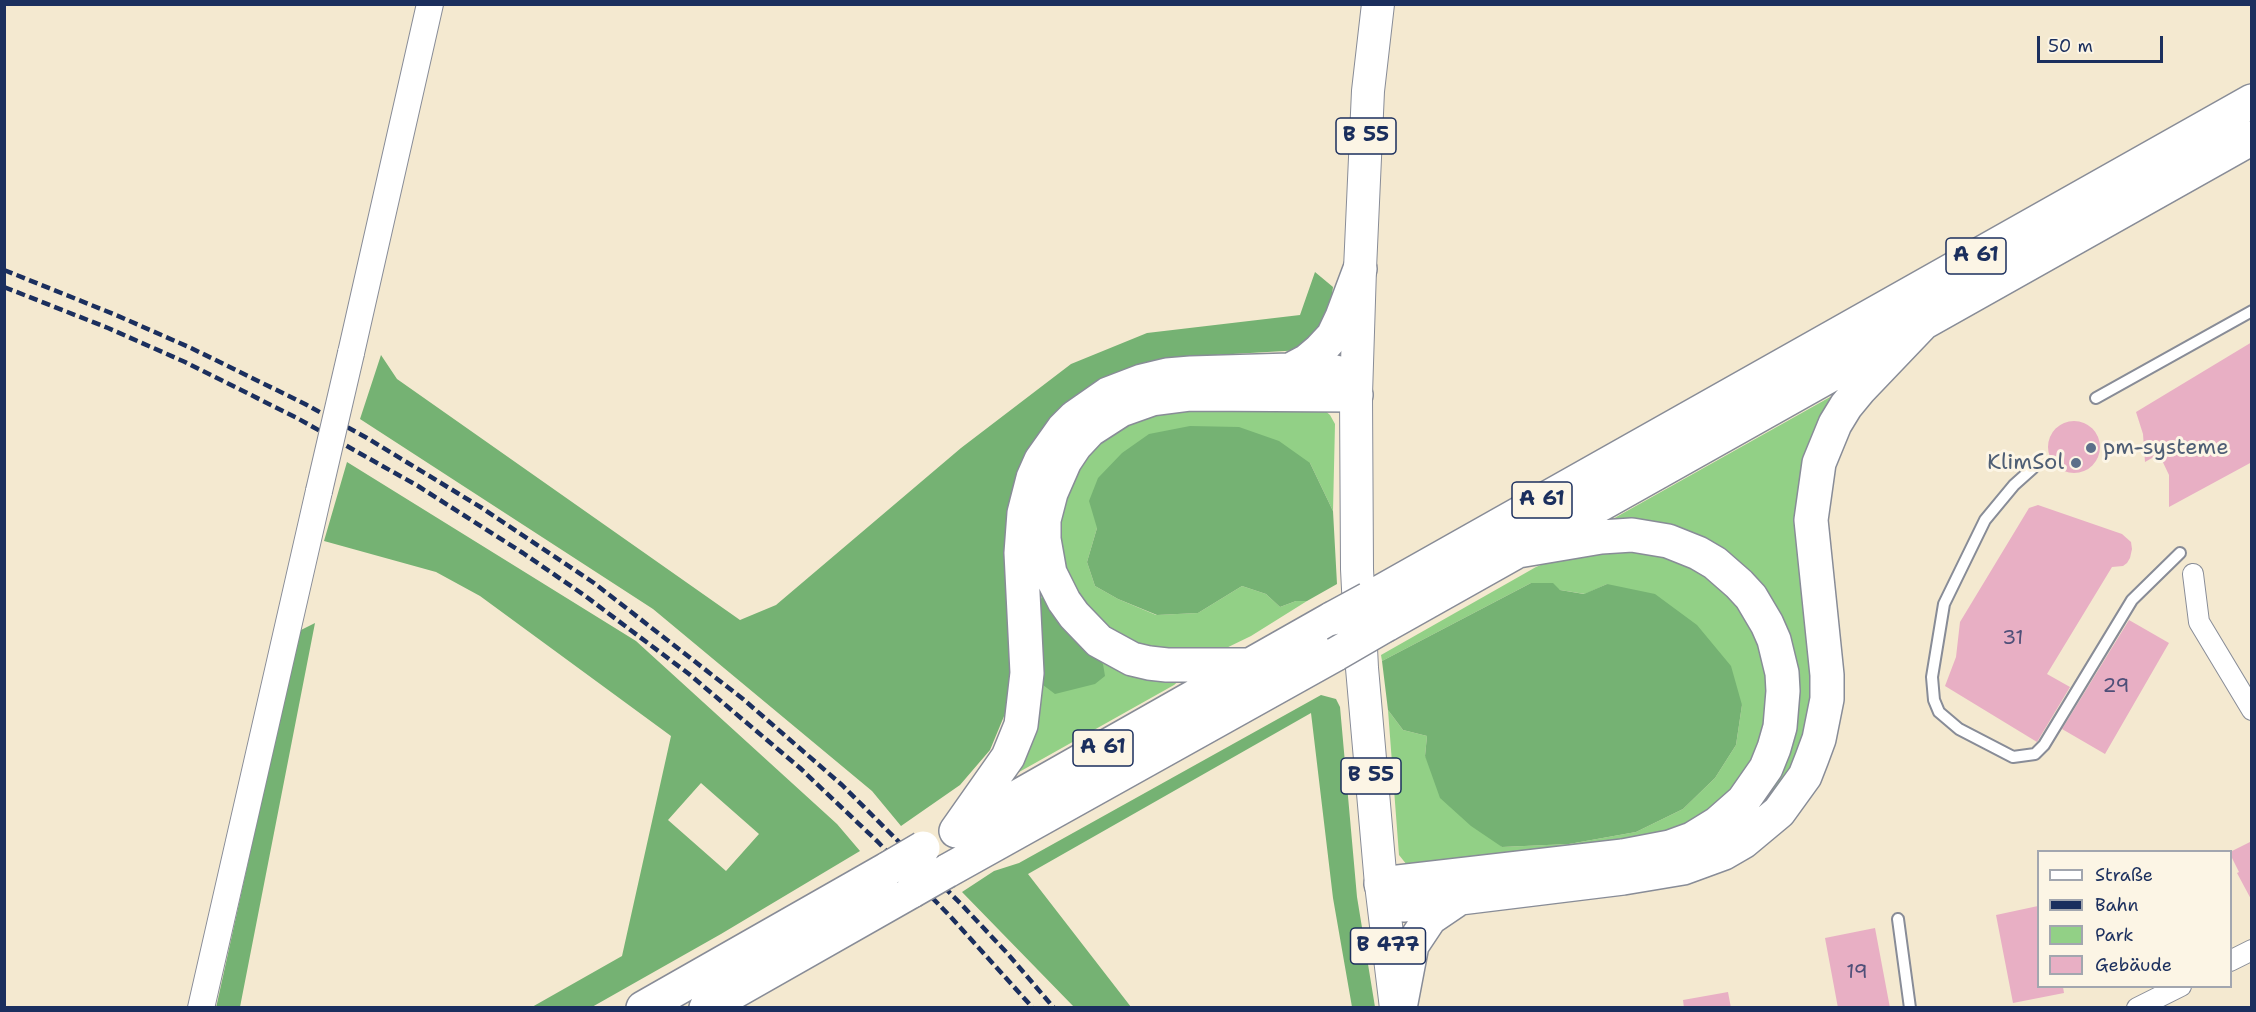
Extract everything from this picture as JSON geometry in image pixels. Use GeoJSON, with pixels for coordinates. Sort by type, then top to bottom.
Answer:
{"type":"FeatureCollection","features":[{"type":"Feature","properties":{"kind":"highway","name":"A 61"},"geometry":{"type":"LineString","coordinates":[[643,1008],[923,848],[2252,101]]}},
{"type":"Feature","properties":{"kind":"highway","name":"A 61"},"geometry":{"type":"LineString","coordinates":[[706,1008],[2252,138]]}},
{"type":"Feature","properties":{"kind":"highway"},"geometry":{"type":"LineString","coordinates":[[1290,370],[1307,361],[1333,336],[1360,269]]}},
{"type":"Feature","properties":{"kind":"highway"},"geometry":{"type":"LineString","coordinates":[[1381,884],[1393,900],[1403,905],[1623,878],[1683,868],[1724,853],[1743,842],[1779,812],[1805,776],[1819,739],[1827,699],[1827,675],[1811,520],[1819,463],[1835,424],[1846,406],[1925,321]]}},
{"type":"Feature","properties":{"kind":"highway"},"geometry":{"type":"LineString","coordinates":[[956,831],[1008,757],[1021,725],[1027,673],[1021,553],[1023,523],[1033,478],[1050,444],[1075,417],[1092,403],[1142,381],[1191,372],[1290,370],[1336,372],[1347,380],[1356,395]]}},
{"type":"Feature","properties":{"kind":"highway"},"geometry":{"type":"LineString","coordinates":[[1250,665],[1167,666],[1149,663],[1132,659],[1117,651],[1099,641],[1086,629],[1064,601],[1050,573],[1046,558],[1044,520],[1056,477],[1075,446],[1090,430],[1122,410],[1152,399],[1191,394],[1356,395]]}},
{"type":"Feature","properties":{"kind":"highway"},"geometry":{"type":"LineString","coordinates":[[1381,884],[1670,848],[1708,830],[1729,815],[1743,801],[1766,768],[1780,727],[1782,673],[1774,640],[1767,624],[1751,597],[1734,578],[1715,562],[1691,549],[1668,541],[1632,535],[1600,537],[1518,551]]}},
{"type":"Feature","properties":{"kind":"highway"},"geometry":{"type":"LineString","coordinates":[[1398,1008],[1412,945],[1430,918],[1458,899]]}},
{"type":"Feature","properties":{"kind":"main road","name":"B 55"},"geometry":{"type":"LineString","coordinates":[[1378,4],[1368,92],[1356,395],[1359,624],[1381,884]]}},
{"type":"Feature","properties":{"kind":"main road","name":"B 477"},"geometry":{"type":"LineString","coordinates":[[1381,884],[1398,1008]]}},
{"type":"Feature","properties":{"kind":"street"},"geometry":{"type":"LineString","coordinates":[[201,1008],[430,4]]}},
{"type":"Feature","properties":{"kind":"street"},"geometry":{"type":"LineString","coordinates":[[2193,574],[2199,622],[2252,710]]}},
{"type":"Feature","properties":{"kind":"street"},"geometry":{"type":"LineString","coordinates":[[2232,960],[2252,950]]}},
{"type":"Feature","properties":{"kind":"street"},"geometry":{"type":"LineString","coordinates":[[2138,1008],[2179,988]]}},
{"type":"Feature","properties":{"kind":"lane"},"geometry":{"type":"LineString","coordinates":[[2096,398],[2252,310]]}},
{"type":"Feature","properties":{"kind":"lane"},"geometry":{"type":"LineString","coordinates":[[2033,468],[2014,485],[1985,519],[1944,604],[1932,677],[1934,700],[1939,712],[1959,729],[2013,757],[2036,754],[2044,745],[2132,600],[2180,553]]}},
{"type":"Feature","properties":{"kind":"lane"},"geometry":{"type":"LineString","coordinates":[[1898,919],[1910,1008]]}},
{"type":"Feature","properties":{"kind":"green space"},"geometry":{"type":"Polygon","coordinates":[[[1315,272],[1333,287],[1330,311],[1319,332],[1302,350],[1181,357],[1141,366],[1102,381],[1013,654],[1007,709],[990,750],[960,785],[901,826],[872,791],[653,609],[360,419],[381,355],[397,379],[740,620],[776,605],[961,448],[1071,364],[1147,333],[1300,315],[1315,272]]]}},
{"type":"Feature","properties":{"kind":"green space"},"geometry":{"type":"Polygon","coordinates":[[[1848,387],[1814,459],[1821,676],[1807,754],[1764,821],[1714,837],[1790,723],[1722,554],[1602,525],[1848,387]]]}},
{"type":"Feature","properties":{"kind":"green space"},"geometry":{"type":"Polygon","coordinates":[[[1152,392],[1043,493],[1085,640],[1188,673],[1174,685],[996,785],[1010,767],[1035,494],[1152,392]]]}},
{"type":"Feature","properties":{"kind":"green space"},"geometry":{"type":"Polygon","coordinates":[[[1163,404],[1322,408],[1335,424],[1333,511],[1310,463],[1097,528],[1087,562],[1095,586],[1118,599],[1156,615],[1198,613],[1242,586],[1266,594],[1280,607],[1296,601],[1307,601],[1251,636],[1218,652],[1193,658],[1113,642],[1061,584],[1055,513],[1090,443],[1163,404]]]}},
{"type":"Feature","properties":{"kind":"green space"},"geometry":{"type":"Polygon","coordinates":[[[1190,426],[1239,427],[1279,441],[1310,463],[1333,511],[1337,584],[1307,601],[1296,601],[1280,607],[1266,594],[1242,586],[1198,613],[1157,615],[1118,599],[1095,586],[1087,562],[1097,528],[1089,501],[1098,478],[1122,453],[1149,434],[1190,426]]]}},
{"type":"Feature","properties":{"kind":"green space"},"geometry":{"type":"Polygon","coordinates":[[[347,462],[636,641],[837,824],[860,851],[721,934],[592,1007],[532,1007],[622,956],[671,736],[480,596],[436,572],[324,541],[347,462]],[[701,783],[668,820],[726,871],[759,834],[701,783]]]}},
{"type":"Feature","properties":{"kind":"green space"},"geometry":{"type":"Polygon","coordinates":[[[1651,546],[1726,586],[1765,643],[1770,721],[1757,760],[1734,792],[1671,837],[1407,865],[1399,855],[1388,710],[1403,730],[1427,736],[1425,756],[1502,847],[1569,844],[1636,832],[1683,809],[1715,778],[1736,745],[1742,705],[1607,584],[1585,594],[1531,583],[1382,661],[1381,655],[1536,567],[1574,551],[1651,546]]]}},
{"type":"Feature","properties":{"kind":"green space"},"geometry":{"type":"Polygon","coordinates":[[[1531,583],[1553,583],[1560,590],[1584,594],[1607,584],[1655,594],[1697,625],[1731,666],[1742,705],[1736,745],[1715,778],[1683,809],[1636,832],[1569,844],[1502,847],[1471,826],[1440,798],[1425,756],[1427,736],[1403,730],[1388,710],[1382,661],[1531,583]]]}},
{"type":"Feature","properties":{"kind":"green space"},"geometry":{"type":"Polygon","coordinates":[[[1048,594],[1103,664],[1105,676],[1095,684],[1055,694],[1043,685],[1039,600],[1048,594]]]}},
{"type":"Feature","properties":{"kind":"green space"},"geometry":{"type":"Polygon","coordinates":[[[315,623],[240,1007],[216,1008],[299,631],[315,623]]]}},
{"type":"Feature","properties":{"kind":"green space"},"geometry":{"type":"Polygon","coordinates":[[[1321,695],[1336,699],[1340,707],[1357,897],[1375,1007],[1352,1007],[1333,898],[1311,713],[1028,874],[1131,1007],[1074,1007],[962,892],[994,871],[1019,863],[1321,695]]]}},
{"type":"Feature","properties":{"kind":"building"},"geometry":{"type":"Polygon","coordinates":[[[2252,342],[2252,462],[2169,507],[2169,475],[2159,454],[2145,462],[2143,434],[2136,412],[2252,342]]]}},
{"type":"Feature","properties":{"kind":"building"},"geometry":{"type":"Polygon","coordinates":[[[2074,421],[2084,423],[2092,429],[2098,437],[2100,447],[2098,457],[2092,465],[2084,471],[2074,473],[2064,471],[2056,465],[2050,457],[2048,447],[2050,437],[2056,429],[2064,423],[2074,421]]]}},
{"type":"Feature","properties":{"kind":"building"},"geometry":{"type":"Polygon","coordinates":[[[2038,505],[2122,534],[2131,542],[2132,549],[2127,563],[2123,566],[2112,567],[2047,674],[2070,687],[2037,742],[1945,686],[1956,657],[1960,622],[2029,508],[2038,505]]]}},
{"type":"Feature","properties":{"kind":"building"},"geometry":{"type":"Polygon","coordinates":[[[2129,620],[2169,643],[2105,754],[2062,729],[2129,620]]]}},
{"type":"Feature","properties":{"kind":"building"},"geometry":{"type":"Polygon","coordinates":[[[2252,841],[2252,901],[2237,873],[2239,872],[2232,858],[2232,851],[2252,841]]]}},
{"type":"Feature","properties":{"kind":"building"},"geometry":{"type":"Polygon","coordinates":[[[2037,906],[2037,988],[2063,988],[2064,993],[2013,1003],[1996,915],[2037,906]]]}},
{"type":"Feature","properties":{"kind":"building"},"geometry":{"type":"Polygon","coordinates":[[[1875,928],[1890,1008],[1838,1008],[1825,938],[1875,928]]]}},
{"type":"Feature","properties":{"kind":"building"},"geometry":{"type":"Polygon","coordinates":[[[1728,992],[1731,1008],[1684,1008],[1683,1000],[1728,992]]]}},
{"type":"Feature","properties":{"kind":"railway"},"geometry":{"type":"LineString","coordinates":[[4,270],[191,348],[305,404],[367,438],[482,508],[594,583],[743,699],[842,785],[962,905],[1054,1008]]}},
{"type":"Feature","properties":{"kind":"railway"},"geometry":{"type":"LineString","coordinates":[[4,287],[108,328],[185,362],[297,418],[418,486],[584,595],[689,674],[800,768],[877,841],[950,916],[1033,1008]]}},
{"type":"Feature","properties":{"kind":"place","name":"pm-systeme"},"geometry":{"type":"Point","coordinates":[2091,448]}},
{"type":"Feature","properties":{"kind":"place","name":"KlimSol"},"geometry":{"type":"Point","coordinates":[2076,463]}}]}
